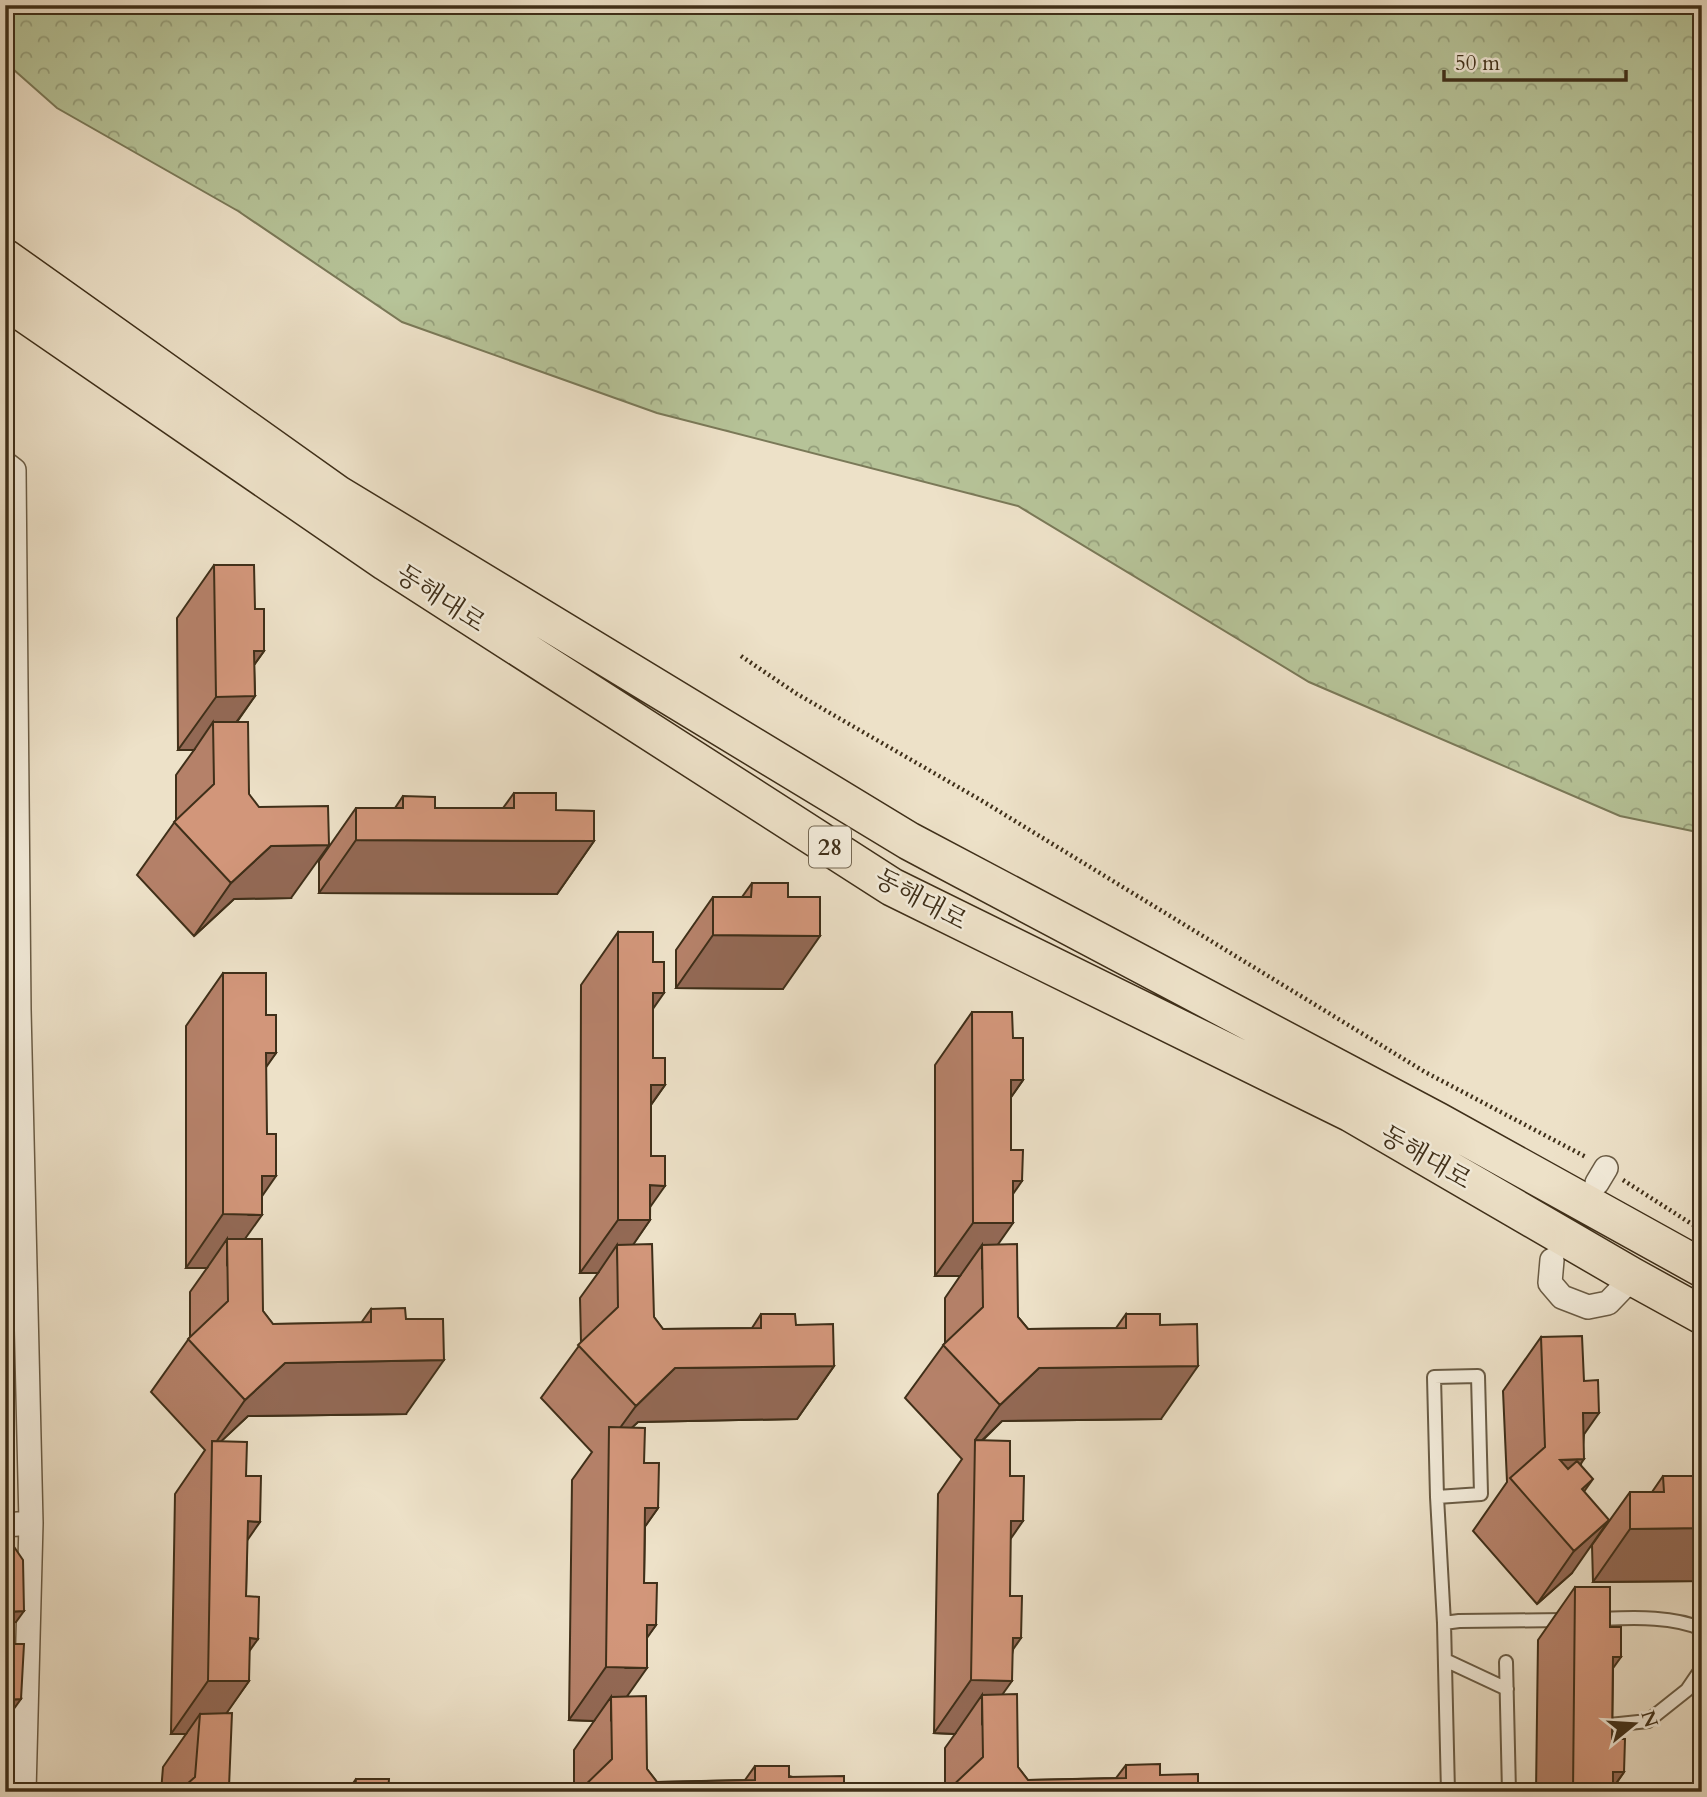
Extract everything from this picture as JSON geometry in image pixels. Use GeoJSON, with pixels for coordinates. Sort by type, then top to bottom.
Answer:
{"type":"FeatureCollection","features":[{"type":"Feature","properties":{"kind":"main road"},"geometry":{"type":"LineString","coordinates":[[5,258],[337,494],[909,841],[1437,1121],[1702,1268]]}},
{"type":"Feature","properties":{"kind":"main road","name":"동해대로"},"geometry":{"type":"LineString","coordinates":[[5,300],[386,562],[892,887],[1350,1113],[1702,1315]]}},
{"type":"Feature","properties":{"kind":"street"},"geometry":{"type":"LineString","coordinates":[[5,463],[14,470],[13,972],[31,1523],[24,1792]]}},
{"type":"Feature","properties":{"kind":"street"},"geometry":{"type":"LineString","coordinates":[[1552,1260],[1550,1283],[1562,1297],[1588,1307],[1608,1303],[1633,1277]]}},
{"type":"Feature","properties":{"kind":"street"},"geometry":{"type":"LineString","coordinates":[[5,1525],[31,1523]]}},
{"type":"Feature","properties":{"kind":"lane"},"geometry":{"type":"LineString","coordinates":[[1437,1497],[1480,1494],[1478,1376],[1434,1377],[1437,1497],[1444,1623],[1448,1792]]}},
{"type":"Feature","properties":{"kind":"lane"},"geometry":{"type":"LineString","coordinates":[[1444,1623],[1638,1618],[1690,1623],[1702,1629]]}},
{"type":"Feature","properties":{"kind":"lane"},"geometry":{"type":"LineString","coordinates":[[1445,1660],[1507,1689]]}},
{"type":"Feature","properties":{"kind":"lane"},"geometry":{"type":"LineString","coordinates":[[1506,1662],[1508,1792]]}},
{"type":"Feature","properties":{"kind":"lane"},"geometry":{"type":"LineString","coordinates":[[1600,1726],[1648,1721],[1687,1690],[1702,1668]]}},
{"type":"Feature","properties":{"kind":"path"},"geometry":{"type":"LineString","coordinates":[[741,656],[797,694],[979,799],[1425,1072],[1702,1231]]}},
{"type":"Feature","properties":{"kind":"green space"},"geometry":{"type":"Polygon","coordinates":[[[5,5],[1702,5],[1702,833],[1620,816],[1309,682],[1018,506],[657,413],[402,322],[238,211],[57,108],[5,62],[5,5]]]}},
{"type":"Feature","properties":{"kind":"building"},"geometry":{"type":"Polygon","coordinates":[[[214,565],[254,565],[255,609],[264,609],[264,651],[254,651],[255,696],[216,697],[214,565]]]}},
{"type":"Feature","properties":{"kind":"building"},"geometry":{"type":"Polygon","coordinates":[[[213,722],[248,722],[249,794],[259,807],[328,806],[329,845],[271,846],[231,883],[174,822],[214,784],[213,722]]]}},
{"type":"Feature","properties":{"kind":"building"},"geometry":{"type":"Polygon","coordinates":[[[514,793],[556,793],[556,810],[594,811],[594,841],[356,840],[356,808],[403,808],[403,796],[435,797],[435,808],[514,808],[514,793]]]}},
{"type":"Feature","properties":{"kind":"building"},"geometry":{"type":"Polygon","coordinates":[[[752,883],[788,883],[788,897],[820,897],[820,936],[713,935],[713,897],[751,897],[752,883]]]}},
{"type":"Feature","properties":{"kind":"building"},"geometry":{"type":"Polygon","coordinates":[[[618,932],[653,932],[653,962],[664,962],[664,993],[653,993],[653,1058],[665,1058],[665,1085],[651,1085],[651,1156],[665,1156],[665,1186],[650,1185],[650,1220],[618,1220],[618,932]]]}},
{"type":"Feature","properties":{"kind":"building"},"geometry":{"type":"Polygon","coordinates":[[[223,973],[266,973],[266,1015],[276,1015],[276,1053],[266,1053],[267,1134],[276,1134],[276,1176],[262,1176],[262,1215],[223,1214],[223,973]]]}},
{"type":"Feature","properties":{"kind":"building"},"geometry":{"type":"Polygon","coordinates":[[[972,1012],[1012,1012],[1013,1038],[1023,1038],[1023,1080],[1011,1080],[1011,1150],[1023,1150],[1022,1181],[1013,1181],[1013,1223],[973,1223],[972,1012]]]}},
{"type":"Feature","properties":{"kind":"building"},"geometry":{"type":"Polygon","coordinates":[[[227,1239],[262,1239],[263,1311],[273,1324],[371,1322],[371,1309],[405,1308],[406,1319],[443,1319],[444,1360],[285,1363],[245,1400],[188,1339],[228,1301],[227,1239]]]}},
{"type":"Feature","properties":{"kind":"building"},"geometry":{"type":"Polygon","coordinates":[[[652,1244],[654,1317],[663,1329],[761,1328],[761,1314],[795,1314],[796,1325],[833,1324],[834,1366],[675,1368],[636,1406],[578,1345],[618,1307],[617,1245],[652,1244]]]}},
{"type":"Feature","properties":{"kind":"building"},"geometry":{"type":"Polygon","coordinates":[[[1017,1244],[1018,1317],[1028,1329],[1126,1328],[1126,1314],[1160,1314],[1160,1325],[1197,1324],[1198,1366],[1039,1368],[1000,1405],[943,1345],[983,1307],[982,1245],[1017,1244]]]}},
{"type":"Feature","properties":{"kind":"building"},"geometry":{"type":"Polygon","coordinates":[[[1582,1336],[1584,1381],[1598,1380],[1599,1413],[1583,1413],[1584,1459],[1560,1460],[1568,1469],[1577,1461],[1593,1479],[1582,1489],[1609,1520],[1574,1551],[1510,1478],[1545,1447],[1541,1337],[1582,1336]]]}},
{"type":"Feature","properties":{"kind":"building"},"geometry":{"type":"Polygon","coordinates":[[[609,1427],[645,1428],[644,1463],[659,1463],[658,1508],[645,1508],[644,1583],[657,1583],[656,1625],[647,1625],[647,1668],[606,1667],[609,1427]]]}},
{"type":"Feature","properties":{"kind":"building"},"geometry":{"type":"Polygon","coordinates":[[[975,1440],[1010,1441],[1010,1476],[1024,1476],[1023,1521],[1011,1521],[1010,1596],[1022,1596],[1021,1638],[1013,1638],[1012,1681],[971,1680],[975,1440]]]}},
{"type":"Feature","properties":{"kind":"building"},"geometry":{"type":"Polygon","coordinates":[[[212,1441],[247,1442],[246,1476],[261,1476],[260,1522],[248,1521],[246,1596],[259,1597],[258,1639],[250,1638],[249,1681],[208,1681],[212,1441]]]}},
{"type":"Feature","properties":{"kind":"building"},"geometry":{"type":"Polygon","coordinates":[[[1663,1476],[1698,1476],[1699,1492],[1702,1492],[1702,1528],[1630,1529],[1630,1492],[1664,1492],[1663,1476]]]}},
{"type":"Feature","properties":{"kind":"building"},"geometry":{"type":"Polygon","coordinates":[[[5,1535],[23,1560],[24,1611],[5,1612],[5,1535]]]}},
{"type":"Feature","properties":{"kind":"building"},"geometry":{"type":"Polygon","coordinates":[[[1575,1587],[1610,1587],[1610,1627],[1621,1627],[1621,1657],[1613,1657],[1612,1739],[1625,1739],[1624,1772],[1613,1772],[1613,1792],[1573,1792],[1575,1587]]]}},
{"type":"Feature","properties":{"kind":"building"},"geometry":{"type":"Polygon","coordinates":[[[5,1644],[24,1644],[21,1699],[5,1700],[5,1644]]]}},
{"type":"Feature","properties":{"kind":"building"},"geometry":{"type":"Polygon","coordinates":[[[1017,1694],[1018,1767],[1028,1780],[1126,1778],[1126,1765],[1160,1764],[1160,1775],[1198,1774],[1198,1792],[946,1792],[983,1757],[982,1695],[1017,1694]]]}},
{"type":"Feature","properties":{"kind":"building"},"geometry":{"type":"Polygon","coordinates":[[[646,1696],[647,1769],[657,1782],[755,1780],[755,1766],[789,1766],[789,1777],[844,1776],[844,1792],[578,1792],[612,1759],[611,1697],[646,1696]]]}},
{"type":"Feature","properties":{"kind":"building"},"geometry":{"type":"Polygon","coordinates":[[[232,1713],[229,1787],[235,1792],[178,1792],[195,1777],[200,1714],[232,1713]]]}},
{"type":"Feature","properties":{"kind":"building"},"geometry":{"type":"Polygon","coordinates":[[[356,1779],[389,1779],[388,1792],[293,1792],[355,1789],[356,1779]]]}}]}
